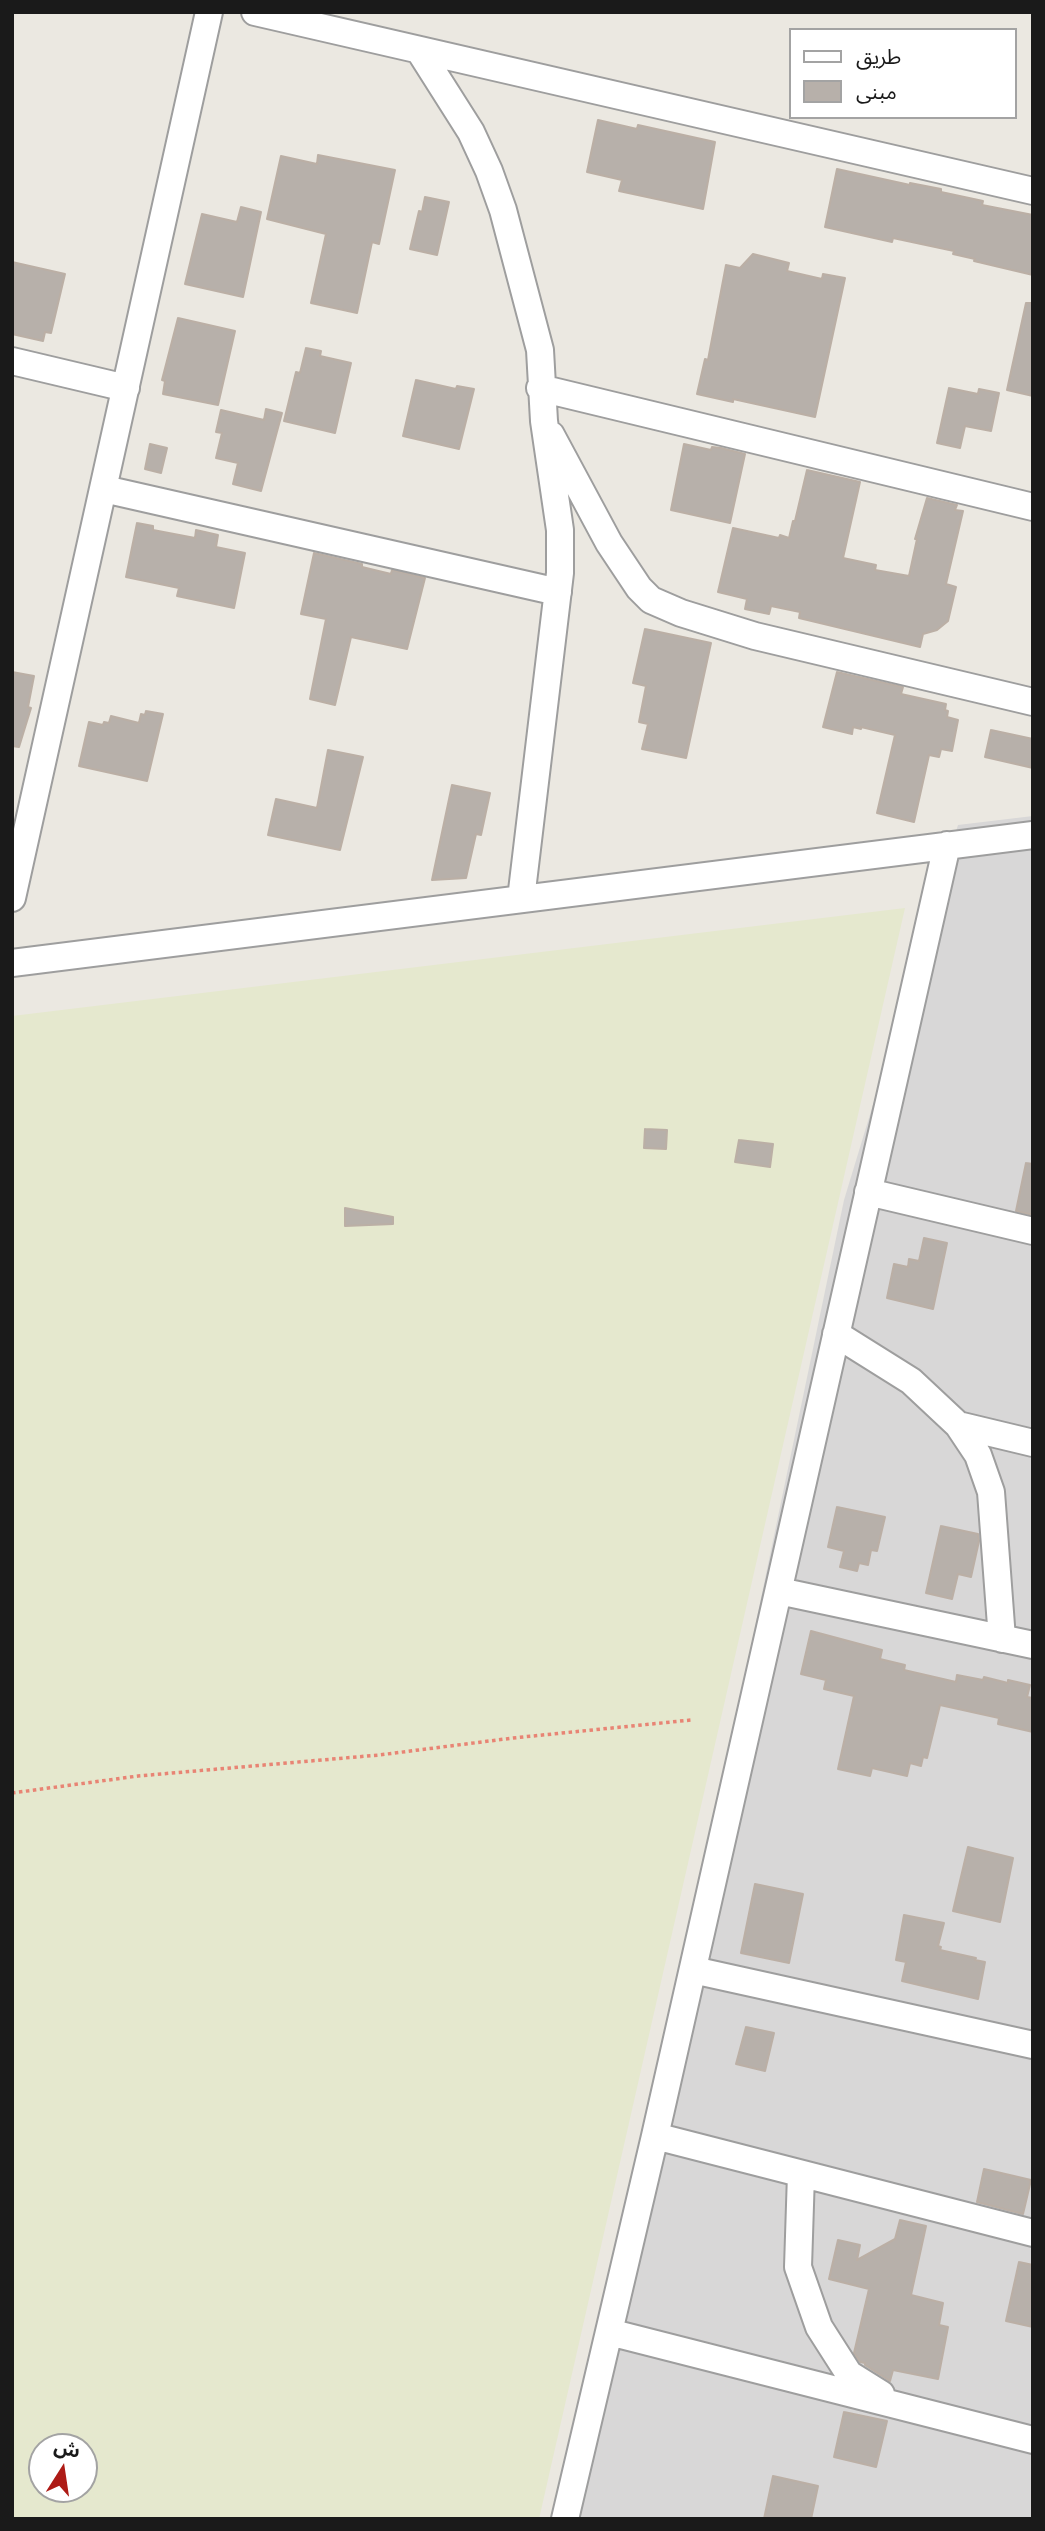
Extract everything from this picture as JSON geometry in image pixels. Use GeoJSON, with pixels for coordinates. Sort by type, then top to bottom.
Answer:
{"type":"FeatureCollection","features":[{"type":"Feature","properties":{"kind":"street"},"geometry":{"type":"LineString","coordinates":[[12,898],[209,12]]}},
{"type":"Feature","properties":{"kind":"street"},"geometry":{"type":"LineString","coordinates":[[255,12],[1033,191]]}},
{"type":"Feature","properties":{"kind":"street"},"geometry":{"type":"LineString","coordinates":[[419,50],[471,132],[498,197],[540,350],[540,388],[560,530],[560,573],[521,899]]}},
{"type":"Feature","properties":{"kind":"street"},"geometry":{"type":"LineString","coordinates":[[12,361],[127,388]]}},
{"type":"Feature","properties":{"kind":"street"},"geometry":{"type":"LineString","coordinates":[[540,388],[1033,507]]}},
{"type":"Feature","properties":{"kind":"street"},"geometry":{"type":"LineString","coordinates":[[544,421],[609,543],[639,588],[651,600],[681,614],[755,636],[1033,702]]}},
{"type":"Feature","properties":{"kind":"street"},"geometry":{"type":"LineString","coordinates":[[104,489],[558,592]]}},
{"type":"Feature","properties":{"kind":"street"},"geometry":{"type":"LineString","coordinates":[[12,963],[1033,835]]}},
{"type":"Feature","properties":{"kind":"street"},"geometry":{"type":"LineString","coordinates":[[565,2519],[693,1970],[947,845]]}},
{"type":"Feature","properties":{"kind":"street"},"geometry":{"type":"LineString","coordinates":[[868,1192],[1033,1231]]}},
{"type":"Feature","properties":{"kind":"street"},"geometry":{"type":"LineString","coordinates":[[836,1334],[911,1381],[958,1425],[978,1455],[991,1492],[1002,1639]]}},
{"type":"Feature","properties":{"kind":"street"},"geometry":{"type":"LineString","coordinates":[[958,1425],[1033,1443]]}},
{"type":"Feature","properties":{"kind":"street"},"geometry":{"type":"LineString","coordinates":[[779,1591],[1033,1645]]}},
{"type":"Feature","properties":{"kind":"street"},"geometry":{"type":"LineString","coordinates":[[693,1970],[1033,2045]]}},
{"type":"Feature","properties":{"kind":"street"},"geometry":{"type":"LineString","coordinates":[[655,2136],[1033,2233]]}},
{"type":"Feature","properties":{"kind":"street"},"geometry":{"type":"LineString","coordinates":[[801,2174],[798,2266],[819,2327],[849,2374],[901,2407]]}},
{"type":"Feature","properties":{"kind":"street"},"geometry":{"type":"LineString","coordinates":[[609,2332],[1033,2440]]}},
{"type":"Feature","properties":{"kind":"path"},"geometry":{"type":"LineString","coordinates":[[12,1793],[138,1776],[379,1755],[691,1720]]}},
{"type":"Feature","properties":{"kind":"shaded area"},"geometry":{"type":"Polygon","coordinates":[[[1033,816],[1033,2519],[569,2519],[844,1200],[958,825],[1033,816]]]}},
{"type":"Feature","properties":{"kind":"green space"},"geometry":{"type":"Polygon","coordinates":[[[905,908],[539,2519],[12,2519],[12,1016],[905,908]]]}},
{"type":"Feature","properties":{"kind":"building"},"geometry":{"type":"Polygon","coordinates":[[[598,120],[637,129],[638,125],[715,142],[703,209],[619,191],[622,180],[587,172],[598,120]]]}},
{"type":"Feature","properties":{"kind":"building"},"geometry":{"type":"Polygon","coordinates":[[[318,155],[395,170],[379,244],[372,242],[357,313],[311,303],[326,234],[267,219],[281,156],[317,164],[318,155]]]}},
{"type":"Feature","properties":{"kind":"building"},"geometry":{"type":"Polygon","coordinates":[[[837,169],[941,189],[941,192],[983,201],[982,205],[1033,215],[1033,275],[974,261],[975,259],[953,254],[954,251],[893,238],[892,242],[825,227],[837,169]]]}},
{"type":"Feature","properties":{"kind":"building"},"geometry":{"type":"Polygon","coordinates":[[[425,197],[449,202],[437,255],[410,249],[425,197]]]}},
{"type":"Feature","properties":{"kind":"building"},"geometry":{"type":"Polygon","coordinates":[[[241,207],[261,212],[243,297],[185,284],[202,214],[237,222],[241,207]]]}},
{"type":"Feature","properties":{"kind":"building"},"geometry":{"type":"Polygon","coordinates":[[[753,254],[789,263],[787,271],[822,279],[823,274],[845,278],[815,417],[697,394],[705,359],[708,360],[726,265],[740,268],[753,254]]]}},
{"type":"Feature","properties":{"kind":"building"},"geometry":{"type":"Polygon","coordinates":[[[12,262],[65,274],[51,333],[45,332],[43,341],[12,334],[12,262]]]}},
{"type":"Feature","properties":{"kind":"building"},"geometry":{"type":"Polygon","coordinates":[[[1026,303],[1033,303],[1033,396],[1007,390],[1026,303]]]}},
{"type":"Feature","properties":{"kind":"building"},"geometry":{"type":"Polygon","coordinates":[[[178,318],[235,331],[218,405],[163,394],[165,381],[162,380],[178,318]]]}},
{"type":"Feature","properties":{"kind":"building"},"geometry":{"type":"Polygon","coordinates":[[[306,348],[321,351],[320,356],[351,363],[335,433],[284,421],[296,372],[300,373],[306,348]]]}},
{"type":"Feature","properties":{"kind":"building"},"geometry":{"type":"Polygon","coordinates":[[[416,380],[456,389],[457,386],[474,389],[459,449],[403,436],[416,380]]]}},
{"type":"Feature","properties":{"kind":"building"},"geometry":{"type":"Polygon","coordinates":[[[949,388],[978,394],[979,389],[999,393],[991,431],[965,426],[960,448],[937,443],[949,388]]]}},
{"type":"Feature","properties":{"kind":"building"},"geometry":{"type":"Polygon","coordinates":[[[266,409],[282,413],[261,491],[233,484],[238,463],[216,458],[222,433],[216,432],[221,410],[264,420],[266,409]]]}},
{"type":"Feature","properties":{"kind":"building"},"geometry":{"type":"Polygon","coordinates":[[[150,444],[167,448],[161,473],[145,469],[150,444]]]}},
{"type":"Feature","properties":{"kind":"building"},"geometry":{"type":"Polygon","coordinates":[[[684,444],[745,454],[730,523],[671,510],[684,444]]]}},
{"type":"Feature","properties":{"kind":"building"},"geometry":{"type":"Polygon","coordinates":[[[807,470],[860,482],[843,558],[876,565],[875,570],[909,576],[915,539],[927,498],[957,505],[955,510],[963,511],[946,584],[956,587],[948,621],[937,630],[923,634],[920,647],[799,618],[800,612],[771,606],[769,614],[745,609],[747,599],[718,592],[733,528],[789,538],[807,470]]]}},
{"type":"Feature","properties":{"kind":"building"},"geometry":{"type":"Polygon","coordinates":[[[137,523],[153,526],[153,530],[195,538],[196,530],[218,535],[216,547],[245,553],[234,608],[177,596],[179,588],[126,577],[137,523]]]}},
{"type":"Feature","properties":{"kind":"building"},"geometry":{"type":"Polygon","coordinates":[[[314,553],[391,574],[392,570],[425,578],[407,649],[351,637],[335,705],[310,699],[326,619],[301,614],[314,553]]]}},
{"type":"Feature","properties":{"kind":"building"},"geometry":{"type":"Polygon","coordinates":[[[645,629],[711,643],[686,758],[642,749],[648,724],[639,722],[646,686],[633,683],[645,629]]]}},
{"type":"Feature","properties":{"kind":"building"},"geometry":{"type":"Polygon","coordinates":[[[12,672],[34,676],[28,707],[31,708],[19,747],[12,746],[12,672]]]}},
{"type":"Feature","properties":{"kind":"building"},"geometry":{"type":"Polygon","coordinates":[[[837,672],[903,687],[901,694],[946,704],[947,717],[958,720],[952,751],[941,749],[939,757],[929,755],[914,822],[877,813],[895,735],[861,727],[853,727],[852,734],[823,727],[837,672]]]}},
{"type":"Feature","properties":{"kind":"building"},"geometry":{"type":"Polygon","coordinates":[[[146,711],[163,714],[147,781],[79,766],[89,722],[103,725],[104,722],[109,723],[111,716],[139,723],[141,714],[145,715],[146,711]]]}},
{"type":"Feature","properties":{"kind":"building"},"geometry":{"type":"Polygon","coordinates":[[[991,730],[1033,739],[1033,768],[985,757],[991,730]]]}},
{"type":"Feature","properties":{"kind":"building"},"geometry":{"type":"Polygon","coordinates":[[[328,750],[363,757],[340,850],[268,835],[276,799],[317,808],[328,750]]]}},
{"type":"Feature","properties":{"kind":"building"},"geometry":{"type":"Polygon","coordinates":[[[452,785],[490,793],[481,835],[476,834],[466,878],[432,880],[452,785]]]}},
{"type":"Feature","properties":{"kind":"building"},"geometry":{"type":"Polygon","coordinates":[[[645,1129],[667,1130],[666,1149],[644,1148],[645,1129]]]}},
{"type":"Feature","properties":{"kind":"building"},"geometry":{"type":"Polygon","coordinates":[[[739,1140],[773,1144],[770,1167],[735,1162],[739,1140]]]}},
{"type":"Feature","properties":{"kind":"building"},"geometry":{"type":"Polygon","coordinates":[[[1026,1163],[1033,1164],[1033,1215],[1016,1211],[1026,1163]]]}},
{"type":"Feature","properties":{"kind":"building"},"geometry":{"type":"Polygon","coordinates":[[[345,1208],[393,1217],[393,1224],[345,1226],[345,1208]]]}},
{"type":"Feature","properties":{"kind":"building"},"geometry":{"type":"Polygon","coordinates":[[[924,1238],[947,1243],[933,1309],[887,1298],[894,1264],[908,1267],[909,1259],[919,1261],[924,1238]]]}},
{"type":"Feature","properties":{"kind":"building"},"geometry":{"type":"Polygon","coordinates":[[[837,1507],[885,1517],[877,1551],[871,1550],[868,1565],[859,1563],[857,1571],[840,1567],[844,1551],[828,1547],[837,1507]]]}},
{"type":"Feature","properties":{"kind":"building"},"geometry":{"type":"Polygon","coordinates":[[[941,1526],[978,1534],[979,1541],[971,1577],[958,1574],[952,1599],[926,1593],[941,1526]]]}},
{"type":"Feature","properties":{"kind":"building"},"geometry":{"type":"Polygon","coordinates":[[[811,1631],[882,1650],[880,1659],[905,1665],[904,1670],[956,1682],[957,1675],[1030,1685],[1027,1697],[1033,1698],[1033,1732],[998,1724],[999,1718],[940,1705],[927,1758],[923,1757],[921,1766],[910,1763],[907,1776],[872,1768],[870,1776],[838,1769],[854,1696],[824,1689],[826,1680],[801,1674],[811,1631]]]}},
{"type":"Feature","properties":{"kind":"building"},"geometry":{"type":"Polygon","coordinates":[[[968,1847],[1013,1858],[1000,1922],[953,1911],[968,1847]]]}},
{"type":"Feature","properties":{"kind":"building"},"geometry":{"type":"Polygon","coordinates":[[[755,1884],[803,1894],[789,1963],[741,1953],[755,1884]]]}},
{"type":"Feature","properties":{"kind":"building"},"geometry":{"type":"Polygon","coordinates":[[[904,1915],[944,1923],[938,1946],[941,1947],[940,1950],[985,1962],[978,1999],[902,1981],[906,1962],[896,1960],[904,1915]]]}},
{"type":"Feature","properties":{"kind":"building"},"geometry":{"type":"Polygon","coordinates":[[[746,2027],[774,2033],[765,2071],[736,2064],[746,2027]]]}},
{"type":"Feature","properties":{"kind":"building"},"geometry":{"type":"Polygon","coordinates":[[[984,2169],[1031,2180],[1023,2214],[977,2202],[984,2169]]]}},
{"type":"Feature","properties":{"kind":"building"},"geometry":{"type":"Polygon","coordinates":[[[900,2220],[926,2226],[911,2295],[943,2303],[939,2325],[948,2327],[938,2379],[893,2370],[890,2381],[860,2362],[854,2353],[869,2289],[829,2279],[838,2240],[860,2245],[857,2260],[895,2239],[900,2220]]]}},
{"type":"Feature","properties":{"kind":"building"},"geometry":{"type":"Polygon","coordinates":[[[1019,2262],[1033,2265],[1033,2327],[1006,2321],[1019,2262]]]}},
{"type":"Feature","properties":{"kind":"building"},"geometry":{"type":"Polygon","coordinates":[[[844,2412],[887,2421],[876,2467],[834,2457],[844,2412]]]}},
{"type":"Feature","properties":{"kind":"building"},"geometry":{"type":"Polygon","coordinates":[[[773,2476],[818,2486],[811,2519],[764,2519],[773,2476]]]}}]}
